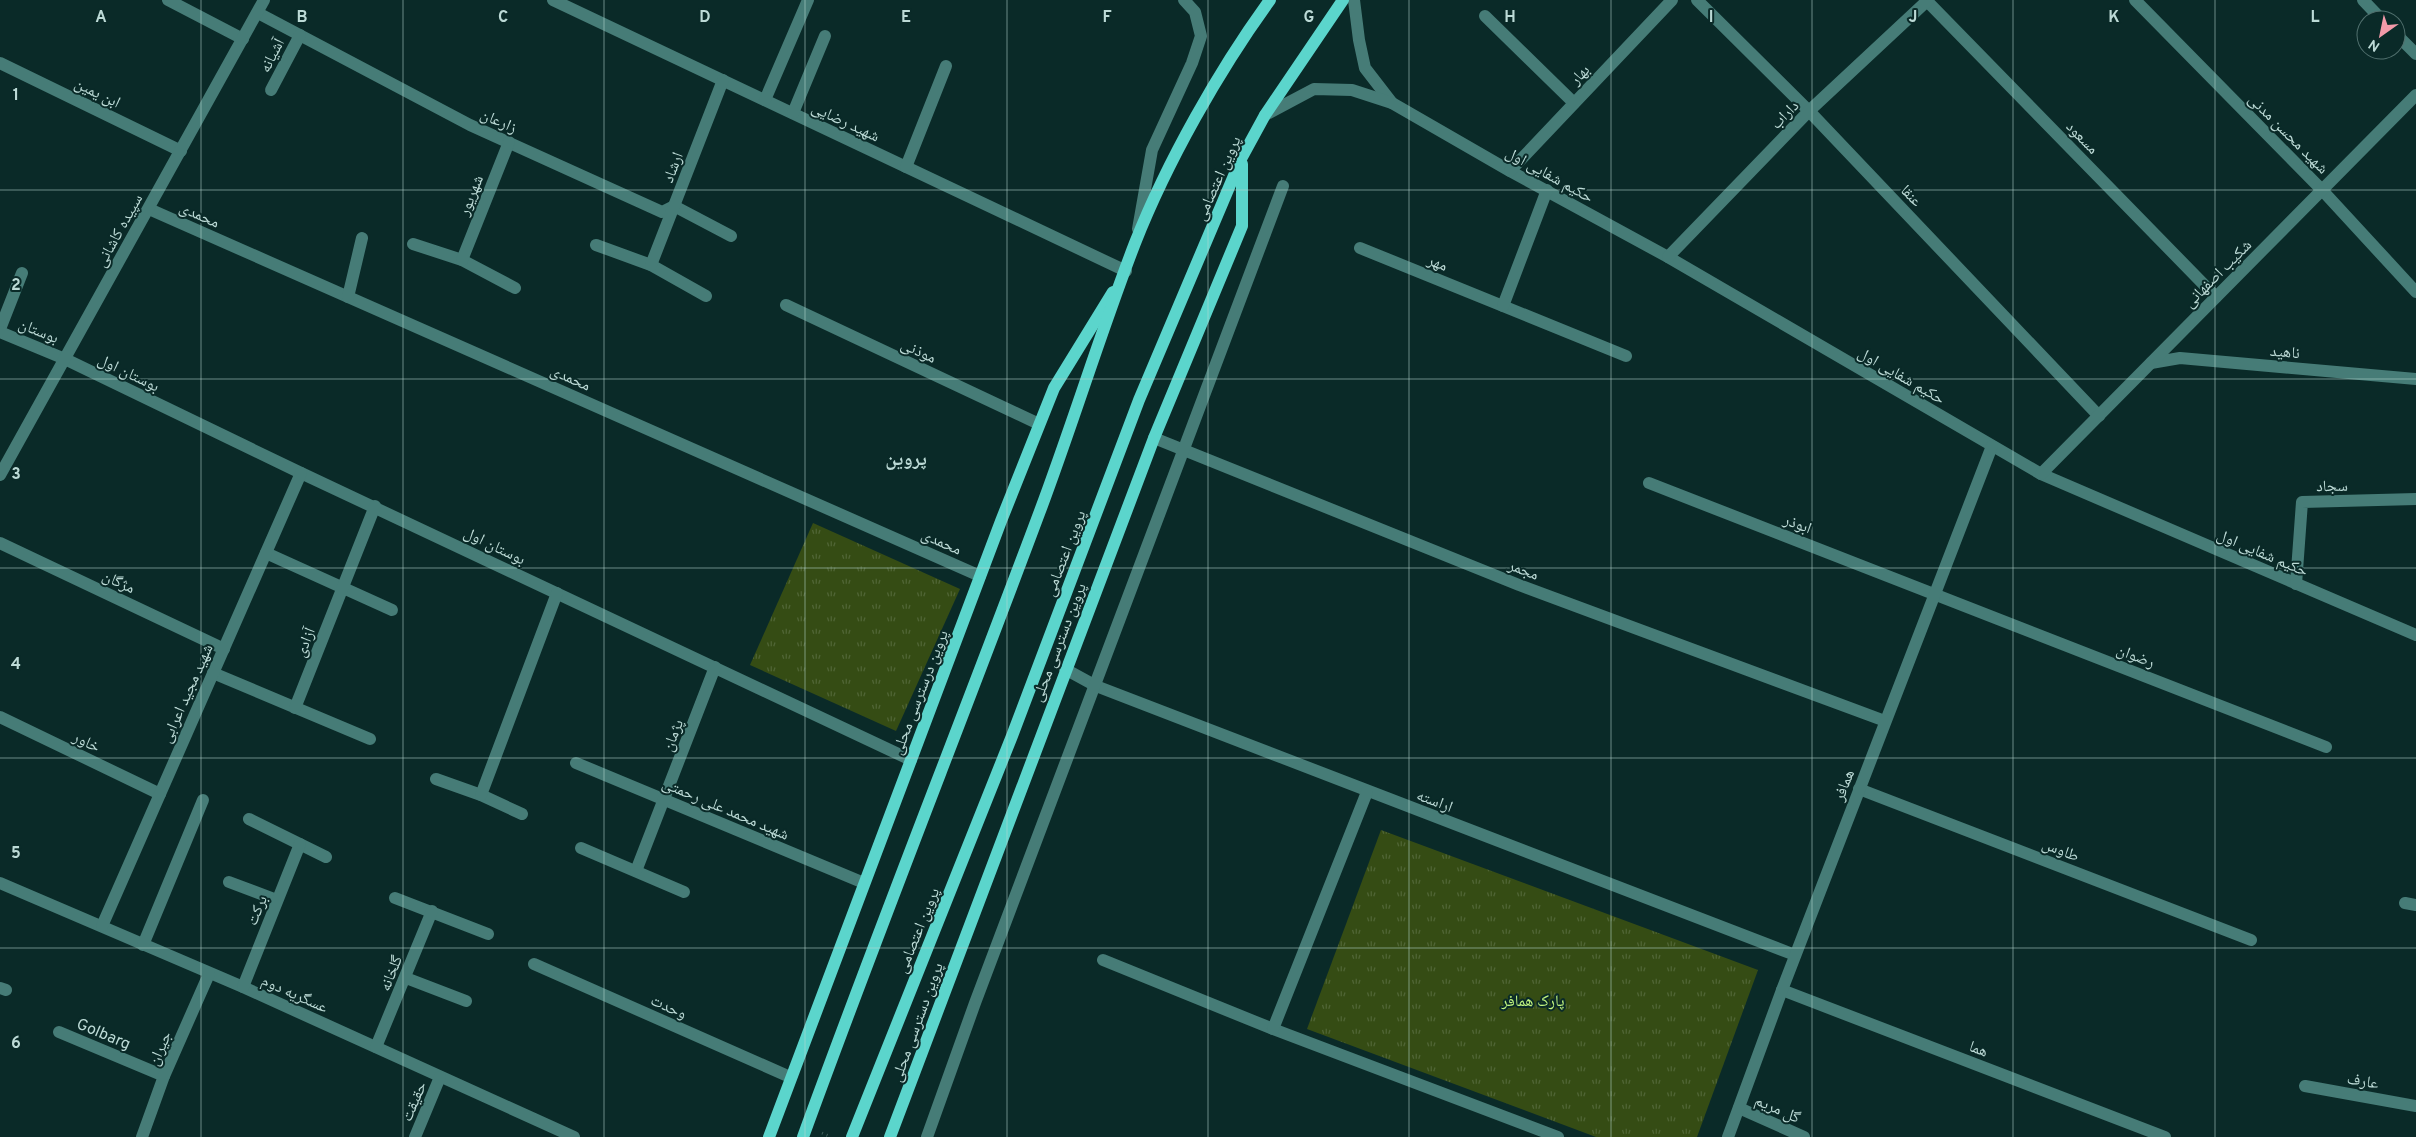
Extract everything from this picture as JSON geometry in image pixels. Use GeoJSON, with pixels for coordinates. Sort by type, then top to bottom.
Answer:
{"type":"FeatureCollection","features":[{"type":"Feature","properties":{"kind":"main road","name":"پروین اعتصامی"},"geometry":{"type":"LineString","coordinates":[[803,1137],[1040,510],[1136,243],[1171,166],[1212,90],[1245,34],[1270,0]]}},
{"type":"Feature","properties":{"kind":"main road","name":"پروین اعتصامی"},"geometry":{"type":"LineString","coordinates":[[852,1137],[1012,736],[1139,400],[1242,158],[1265,115],[1343,0]]}},
{"type":"Feature","properties":{"kind":"main road","name":"پروین دسترسی محلی"},"geometry":{"type":"LineString","coordinates":[[890,1137],[1065,669],[1154,438],[1242,226],[1242,158]]}},
{"type":"Feature","properties":{"kind":"main road","name":"پروین درسترسی محلی"},"geometry":{"type":"LineString","coordinates":[[769,1137],[790,1077],[1039,424],[1054,388],[1126,271]]}},
{"type":"Feature","properties":{"kind":"street"},"geometry":{"type":"LineString","coordinates":[[168,0],[243,39]]}},
{"type":"Feature","properties":{"kind":"street","name":"سپیده کاشانی"},"geometry":{"type":"LineString","coordinates":[[0,475],[264,0]]}},
{"type":"Feature","properties":{"kind":"street","name":"شهید رضایی"},"geometry":{"type":"LineString","coordinates":[[553,0],[1126,271]]}},
{"type":"Feature","properties":{"kind":"street"},"geometry":{"type":"LineString","coordinates":[[765,100],[808,0]]}},
{"type":"Feature","properties":{"kind":"street"},"geometry":{"type":"LineString","coordinates":[[1136,243],[1152,150],[1192,63],[1201,36],[1195,12],[1184,0]]}},
{"type":"Feature","properties":{"kind":"street"},"geometry":{"type":"LineString","coordinates":[[1354,0],[1359,40],[1366,68],[1392,103]]}},
{"type":"Feature","properties":{"kind":"street","name":"بهار"},"geometry":{"type":"LineString","coordinates":[[1510,171],[1672,0]]}},
{"type":"Feature","properties":{"kind":"street","name":"عنقا"},"geometry":{"type":"LineString","coordinates":[[1697,0],[1809,111],[2099,416]]}},
{"type":"Feature","properties":{"kind":"street","name":"داراب"},"geometry":{"type":"LineString","coordinates":[[1668,257],[1809,111],[1927,0]]}},
{"type":"Feature","properties":{"kind":"street","name":"مسعود"},"geometry":{"type":"LineString","coordinates":[[1927,0],[2216,297]]}},
{"type":"Feature","properties":{"kind":"street","name":"شهید محسن مدنی"},"geometry":{"type":"LineString","coordinates":[[2135,0],[2322,190],[2416,292]]}},
{"type":"Feature","properties":{"kind":"street"},"geometry":{"type":"LineString","coordinates":[[2363,0],[2372,10]]}},
{"type":"Feature","properties":{"kind":"street","name":"زارعان"},"geometry":{"type":"LineString","coordinates":[[258,13],[470,125],[662,212],[674,206]]}},
{"type":"Feature","properties":{"kind":"street"},"geometry":{"type":"LineString","coordinates":[[1485,16],[1574,103]]}},
{"type":"Feature","properties":{"kind":"street","name":"آشیانه"},"geometry":{"type":"LineString","coordinates":[[271,90],[300,34]]}},
{"type":"Feature","properties":{"kind":"street"},"geometry":{"type":"LineString","coordinates":[[792,114],[825,36]]}},
{"type":"Feature","properties":{"kind":"street"},"geometry":{"type":"LineString","coordinates":[[2406,44],[2416,54]]}},
{"type":"Feature","properties":{"kind":"street","name":"ابن یمین"},"geometry":{"type":"LineString","coordinates":[[0,63],[181,150]]}},
{"type":"Feature","properties":{"kind":"street"},"geometry":{"type":"LineString","coordinates":[[906,167],[946,66]]}},
{"type":"Feature","properties":{"kind":"street","name":"ارشاد"},"geometry":{"type":"LineString","coordinates":[[651,265],[722,80]]}},
{"type":"Feature","properties":{"kind":"street"},"geometry":{"type":"LineString","coordinates":[[1265,115],[1314,90],[1352,90],[1392,103]]}},
{"type":"Feature","properties":{"kind":"street","name":"شکیب اصفهانی"},"geometry":{"type":"LineString","coordinates":[[2041,474],[2416,95]]}},
{"type":"Feature","properties":{"kind":"street","name":"حکیم شفایی اول"},"geometry":{"type":"LineString","coordinates":[[1392,103],[1510,171],[1668,257],[2041,474],[2416,634]]}},
{"type":"Feature","properties":{"kind":"street","name":"شهریور"},"geometry":{"type":"LineString","coordinates":[[462,260],[509,142]]}},
{"type":"Feature","properties":{"kind":"street"},"geometry":{"type":"LineString","coordinates":[[929,1137],[975,1003],[1283,186]]}},
{"type":"Feature","properties":{"kind":"street"},"geometry":{"type":"LineString","coordinates":[[1504,306],[1547,190]]}},
{"type":"Feature","properties":{"kind":"street"},"geometry":{"type":"LineString","coordinates":[[674,206],[731,236]]}},
{"type":"Feature","properties":{"kind":"street","name":"محمدی"},"geometry":{"type":"LineString","coordinates":[[148,209],[980,576]]}},
{"type":"Feature","properties":{"kind":"street"},"geometry":{"type":"LineString","coordinates":[[348,297],[362,238]]}},
{"type":"Feature","properties":{"kind":"street"},"geometry":{"type":"LineString","coordinates":[[413,244],[462,260],[515,288]]}},
{"type":"Feature","properties":{"kind":"street"},"geometry":{"type":"LineString","coordinates":[[596,244],[651,265],[706,296]]}},
{"type":"Feature","properties":{"kind":"street","name":"مهر"},"geometry":{"type":"LineString","coordinates":[[1360,248],[1626,356]]}},
{"type":"Feature","properties":{"kind":"street"},"geometry":{"type":"LineString","coordinates":[[0,330],[22,273]]}},
{"type":"Feature","properties":{"kind":"street","name":"موذنی"},"geometry":{"type":"LineString","coordinates":[[786,305],[1039,424]]}},
{"type":"Feature","properties":{"kind":"street","name":"بوستان"},"geometry":{"type":"LineString","coordinates":[[0,330],[65,359]]}},
{"type":"Feature","properties":{"kind":"street","name":"ناهید"},"geometry":{"type":"LineString","coordinates":[[2151,363],[2180,358],[2416,379]]}},
{"type":"Feature","properties":{"kind":"street","name":"بوستان اول"},"geometry":{"type":"LineString","coordinates":[[65,359],[301,473],[375,506],[911,760]]}},
{"type":"Feature","properties":{"kind":"street","name":"مجمر"},"geometry":{"type":"LineString","coordinates":[[1154,438],[1519,585],[1885,721]]}},
{"type":"Feature","properties":{"kind":"street","name":"همافر"},"geometry":{"type":"LineString","coordinates":[[1728,1137],[1795,955],[1992,446]]}},
{"type":"Feature","properties":{"kind":"street","name":"شهید مجید اعرابی"},"geometry":{"type":"LineString","coordinates":[[102,926],[301,473]]}},
{"type":"Feature","properties":{"kind":"street","name":"ابوذر"},"geometry":{"type":"LineString","coordinates":[[1649,483],[1934,594]]}},
{"type":"Feature","properties":{"kind":"street","name":"سجاد"},"geometry":{"type":"LineString","coordinates":[[2296,584],[2302,502],[2416,499]]}},
{"type":"Feature","properties":{"kind":"street","name":"آزادی"},"geometry":{"type":"LineString","coordinates":[[295,708],[375,506]]}},
{"type":"Feature","properties":{"kind":"street","name":"مژگان"},"geometry":{"type":"LineString","coordinates":[[0,543],[224,649]]}},
{"type":"Feature","properties":{"kind":"street"},"geometry":{"type":"LineString","coordinates":[[266,553],[392,610]]}},
{"type":"Feature","properties":{"kind":"street"},"geometry":{"type":"LineString","coordinates":[[482,795],[557,593]]}},
{"type":"Feature","properties":{"kind":"street","name":"رضوان"},"geometry":{"type":"LineString","coordinates":[[1934,594],[2326,747]]}},
{"type":"Feature","properties":{"kind":"street","name":"پژمان"},"geometry":{"type":"LineString","coordinates":[[636,871],[715,667]]}},
{"type":"Feature","properties":{"kind":"street","name":"اراسته"},"geometry":{"type":"LineString","coordinates":[[1065,669],[1096,686],[1367,792],[1795,955]]}},
{"type":"Feature","properties":{"kind":"street"},"geometry":{"type":"LineString","coordinates":[[213,673],[370,739]]}},
{"type":"Feature","properties":{"kind":"street","name":"خاور"},"geometry":{"type":"LineString","coordinates":[[0,717],[160,794]]}},
{"type":"Feature","properties":{"kind":"street","name":"شهید محمد علی رحمتی"},"geometry":{"type":"LineString","coordinates":[[576,763],[864,883]]}},
{"type":"Feature","properties":{"kind":"street"},"geometry":{"type":"LineString","coordinates":[[436,779],[482,795],[522,814]]}},
{"type":"Feature","properties":{"kind":"street","name":"طاوس"},"geometry":{"type":"LineString","coordinates":[[1859,789],[2251,940]]}},
{"type":"Feature","properties":{"kind":"street"},"geometry":{"type":"LineString","coordinates":[[1273,1029],[1367,792]]}},
{"type":"Feature","properties":{"kind":"street"},"geometry":{"type":"LineString","coordinates":[[143,945],[203,800]]}},
{"type":"Feature","properties":{"kind":"street"},"geometry":{"type":"LineString","coordinates":[[249,819],[326,857]]}},
{"type":"Feature","properties":{"kind":"street","name":"برکت"},"geometry":{"type":"LineString","coordinates":[[243,988],[300,844]]}},
{"type":"Feature","properties":{"kind":"street"},"geometry":{"type":"LineString","coordinates":[[581,848],[684,892]]}},
{"type":"Feature","properties":{"kind":"street"},"geometry":{"type":"LineString","coordinates":[[229,882],[277,900]]}},
{"type":"Feature","properties":{"kind":"street","name":"عسگریه دوم"},"geometry":{"type":"LineString","coordinates":[[0,883],[243,988],[574,1137]]}},
{"type":"Feature","properties":{"kind":"street"},"geometry":{"type":"LineString","coordinates":[[396,898],[488,934]]}},
{"type":"Feature","properties":{"kind":"street","name":"گلخانه"},"geometry":{"type":"LineString","coordinates":[[376,1047],[432,911]]}},
{"type":"Feature","properties":{"kind":"street"},"geometry":{"type":"LineString","coordinates":[[1103,960],[1273,1029],[1558,1137]]}},
{"type":"Feature","properties":{"kind":"street","name":"وحدت"},"geometry":{"type":"LineString","coordinates":[[534,964],[790,1077]]}},
{"type":"Feature","properties":{"kind":"street","name":"جیران"},"geometry":{"type":"LineString","coordinates":[[142,1137],[164,1076],[209,974]]}},
{"type":"Feature","properties":{"kind":"street"},"geometry":{"type":"LineString","coordinates":[[406,978],[466,1001]]}},
{"type":"Feature","properties":{"kind":"street","name":"هما"},"geometry":{"type":"LineString","coordinates":[[1782,990],[2165,1137]]}},
{"type":"Feature","properties":{"kind":"street","name":"Golbarg"},"geometry":{"type":"LineString","coordinates":[[59,1032],[164,1076]]}},
{"type":"Feature","properties":{"kind":"street","name":"حقیقت"},"geometry":{"type":"LineString","coordinates":[[415,1137],[440,1077]]}},
{"type":"Feature","properties":{"kind":"street","name":"عارف"},"geometry":{"type":"LineString","coordinates":[[2305,1086],[2416,1106]]}},
{"type":"Feature","properties":{"kind":"street","name":"گل مریم"},"geometry":{"type":"LineString","coordinates":[[1739,1108],[1804,1137]]}},
{"type":"Feature","properties":{"kind":"green space"},"geometry":{"type":"Polygon","coordinates":[[[813,523],[960,589],[896,731],[750,665],[813,523]]]}},
{"type":"Feature","properties":{"kind":"green space","name":"پارک همافر"},"geometry":{"type":"Polygon","coordinates":[[[1381,830],[1758,970],[1697,1137],[1596,1137],[1307,1029],[1381,830]]]}},
{"type":"Feature","properties":{"kind":"district","name":"پروین"},"geometry":{"type":"Point","coordinates":[906,458]}}]}
